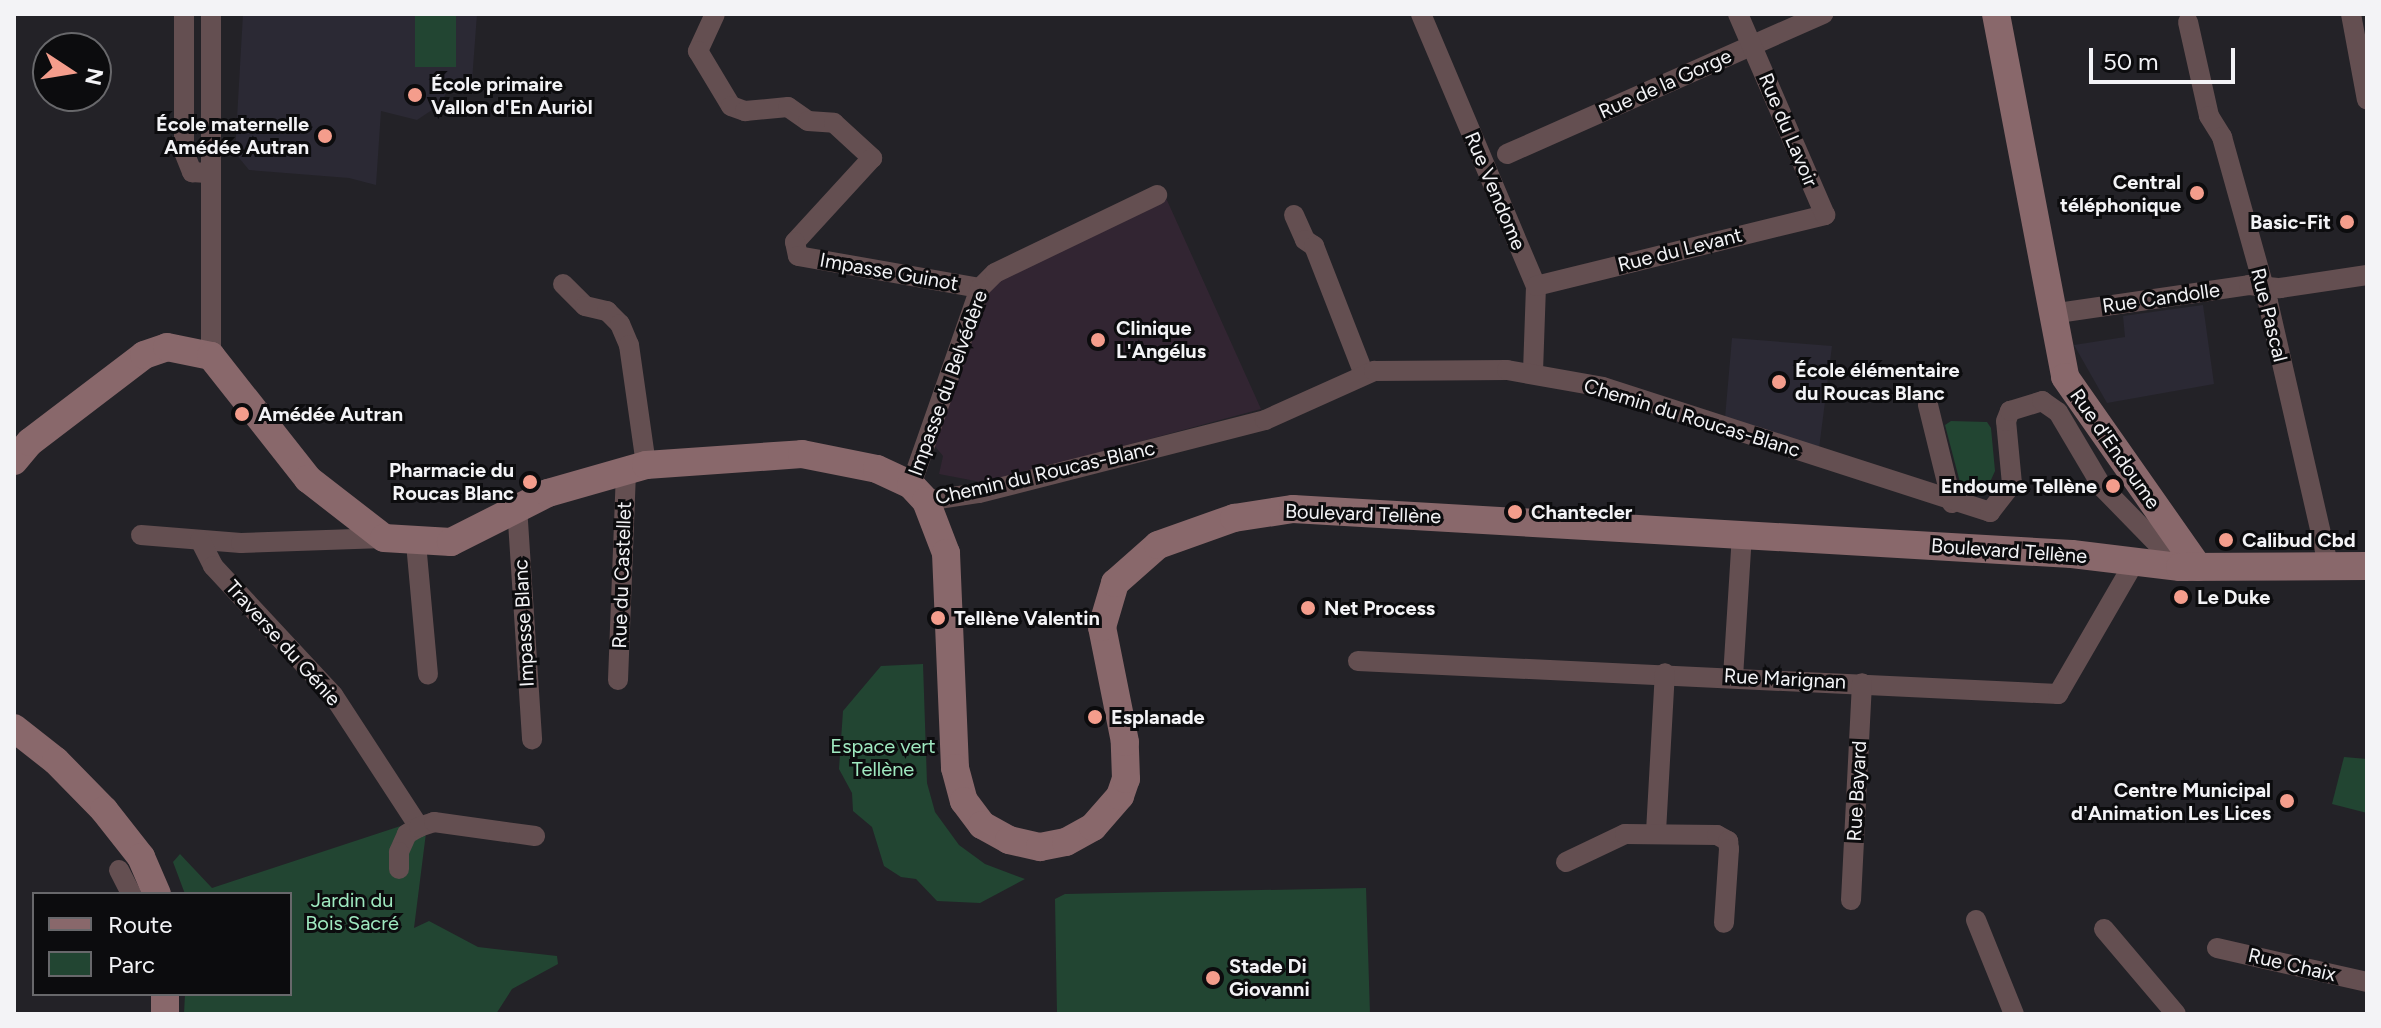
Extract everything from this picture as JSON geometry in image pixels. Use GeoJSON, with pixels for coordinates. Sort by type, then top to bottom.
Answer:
{"type":"FeatureCollection","features":[{"type":"Feature","properties":{"kind":"street"},"geometry":{"type":"LineString","coordinates":[[184,14],[184,152],[192,172],[207,173]]}},
{"type":"Feature","properties":{"kind":"street"},"geometry":{"type":"LineString","coordinates":[[14,461],[30,442],[144,355],[167,347],[211,356],[207,173],[211,14]]}},
{"type":"Feature","properties":{"kind":"street","name":"Impasse Guinot"},"geometry":{"type":"LineString","coordinates":[[715,14],[698,51],[731,106],[745,111],[788,107],[808,121],[834,123],[872,158],[795,242],[798,256],[980,288]]}},
{"type":"Feature","properties":{"kind":"street","name":"Rue Vendome"},"geometry":{"type":"LineString","coordinates":[[1421,14],[1536,286],[1533,374]]}},
{"type":"Feature","properties":{"kind":"street","name":"Rue du Lavoir"},"geometry":{"type":"LineString","coordinates":[[1738,14],[1825,215]]}},
{"type":"Feature","properties":{"kind":"street","name":"Rue de la Gorge"},"geometry":{"type":"LineString","coordinates":[[1507,154],[1823,14]]}},
{"type":"Feature","properties":{"kind":"street","name":"Rue d'Endoume"},"geometry":{"type":"LineString","coordinates":[[1996,14],[2065,377],[2189,567]]}},
{"type":"Feature","properties":{"kind":"street"},"geometry":{"type":"LineString","coordinates":[[2351,14],[2366,94]]}},
{"type":"Feature","properties":{"kind":"street","name":"Rue Pascal"},"geometry":{"type":"LineString","coordinates":[[2188,22],[2209,116],[2222,137],[2263,287],[2328,565]]}},
{"type":"Feature","properties":{"kind":"street","name":"Impasse du Belvédère"},"geometry":{"type":"LineString","coordinates":[[919,493],[980,288],[1014,262],[1157,195]]}},
{"type":"Feature","properties":{"kind":"street"},"geometry":{"type":"LineString","coordinates":[[1294,215],[1305,240],[1314,246],[1364,374]]}},
{"type":"Feature","properties":{"kind":"street","name":"Rue du Levant"},"geometry":{"type":"LineString","coordinates":[[1536,286],[1825,215]]}},
{"type":"Feature","properties":{"kind":"street","name":"Rue Candolle"},"geometry":{"type":"LineString","coordinates":[[2051,314],[2367,275]]}},
{"type":"Feature","properties":{"kind":"street","name":"Rue du Castellet"},"geometry":{"type":"LineString","coordinates":[[563,284],[585,306],[607,311],[620,324],[629,345],[636,468],[618,680]]}},
{"type":"Feature","properties":{"kind":"street","name":"Chemin du Roucas-Blanc"},"geometry":{"type":"LineString","coordinates":[[211,356],[308,479],[367,530],[384,538],[416,543],[462,538],[517,506],[636,468],[751,456],[829,456],[919,493],[979,493],[1265,420],[1364,374],[1533,374],[1603,387],[1952,503],[1990,512],[2000,503],[2013,471],[2006,421],[2020,405],[2042,401],[2058,412],[2103,488],[2189,567]]}},
{"type":"Feature","properties":{"kind":"street"},"geometry":{"type":"LineString","coordinates":[[1928,405],[1952,503]]}},
{"type":"Feature","properties":{"kind":"street","name":"Boulevard Tellène"},"geometry":{"type":"LineString","coordinates":[[919,493],[946,553],[955,768],[964,801],[982,825],[1009,840],[1040,847],[1066,842],[1093,827],[1120,796],[1125,742],[1102,627],[1115,583],[1158,545],[1234,518],[1293,509],[1742,534],[2189,567]]}},
{"type":"Feature","properties":{"kind":"street","name":"Impasse Blanc"},"geometry":{"type":"LineString","coordinates":[[517,506],[532,740]]}},
{"type":"Feature","properties":{"kind":"street"},"geometry":{"type":"LineString","coordinates":[[1733,677],[1742,534]]}},
{"type":"Feature","properties":{"kind":"street"},"geometry":{"type":"LineString","coordinates":[[141,535],[200,540],[384,538]]}},
{"type":"Feature","properties":{"kind":"street","name":"Traverse du Génie"},"geometry":{"type":"LineString","coordinates":[[200,540],[213,566],[333,695],[419,827]]}},
{"type":"Feature","properties":{"kind":"street"},"geometry":{"type":"LineString","coordinates":[[416,543],[428,674]]}},
{"type":"Feature","properties":{"kind":"street","name":"Rue Marignan"},"geometry":{"type":"LineString","coordinates":[[1358,661],[1665,673],[2058,694],[2135,561]]}},
{"type":"Feature","properties":{"kind":"street"},"geometry":{"type":"LineString","coordinates":[[2189,567],[2367,566]]}},
{"type":"Feature","properties":{"kind":"street"},"geometry":{"type":"LineString","coordinates":[[1656,832],[1665,673]]}},
{"type":"Feature","properties":{"kind":"street","name":"Rue Bayard"},"geometry":{"type":"LineString","coordinates":[[1851,900],[1862,683]]}},
{"type":"Feature","properties":{"kind":"street"},"geometry":{"type":"LineString","coordinates":[[14,728],[78,781],[104,810],[141,857],[156,892]]}},
{"type":"Feature","properties":{"kind":"street"},"geometry":{"type":"LineString","coordinates":[[399,869],[399,852],[407,834],[434,822],[535,836]]}},
{"type":"Feature","properties":{"kind":"street"},"geometry":{"type":"LineString","coordinates":[[1566,862],[1625,834],[1717,835],[1728,841],[1724,923]]}},
{"type":"Feature","properties":{"kind":"street"},"geometry":{"type":"LineString","coordinates":[[119,870],[130,892]]}},
{"type":"Feature","properties":{"kind":"street"},"geometry":{"type":"LineString","coordinates":[[1976,920],[2014,1014]]}},
{"type":"Feature","properties":{"kind":"street"},"geometry":{"type":"LineString","coordinates":[[2104,929],[2176,1014]]}},
{"type":"Feature","properties":{"kind":"street","name":"Rue Chaix"},"geometry":{"type":"LineString","coordinates":[[2217,948],[2367,982]]}},
{"type":"Feature","properties":{"kind":"shaded area","name":"École primaire Vallon d'En Auriòl"},"geometry":{"type":"Polygon","coordinates":[[[243,14],[477,14],[472,81],[452,80],[441,104],[417,120],[381,111],[376,185],[349,178],[249,170],[235,153],[243,14]]]}},
{"type":"Feature","properties":{"kind":"shaded area","name":"Clinique L'Angélus"},"geometry":{"type":"Polygon","coordinates":[[[1166,198],[1261,409],[986,483],[939,474],[943,456],[934,445],[983,293],[997,276],[1166,198]]]}},
{"type":"Feature","properties":{"kind":"shaded area"},"geometry":{"type":"Polygon","coordinates":[[[2203,305],[2214,384],[2107,403],[2074,345],[2125,337],[2123,316],[2203,305]]]}},
{"type":"Feature","properties":{"kind":"shaded area","name":"École élémentaire du Roucas Blanc"},"geometry":{"type":"Polygon","coordinates":[[[1732,338],[1832,346],[1819,449],[1725,418],[1732,338]]]}},
{"type":"Feature","properties":{"kind":"green space"},"geometry":{"type":"Polygon","coordinates":[[[415,14],[456,14],[456,67],[415,67],[415,14]]]}},
{"type":"Feature","properties":{"kind":"green space"},"geometry":{"type":"Polygon","coordinates":[[[1951,421],[1987,422],[1991,428],[1995,471],[1986,491],[1963,494],[1945,425],[1951,421]]]}},
{"type":"Feature","properties":{"kind":"green space","name":"Espace vert Tellène"},"geometry":{"type":"Polygon","coordinates":[[[923,664],[927,783],[935,812],[959,845],[985,864],[1025,879],[980,903],[937,901],[916,879],[901,877],[884,866],[872,827],[853,811],[852,793],[839,769],[843,711],[881,666],[923,664]]]}},
{"type":"Feature","properties":{"kind":"green space"},"geometry":{"type":"Polygon","coordinates":[[[2344,757],[2367,759],[2367,813],[2332,804],[2344,757]]]}},
{"type":"Feature","properties":{"kind":"green space","name":"Jardin du Bois Sacré"},"geometry":{"type":"Polygon","coordinates":[[[428,817],[414,928],[429,921],[478,947],[557,956],[558,964],[512,989],[496,1014],[184,1014],[185,996],[292,996],[292,892],[184,892],[173,862],[180,854],[212,888],[428,817]]]}},
{"type":"Feature","properties":{"kind":"green space","name":"Stade Di Giovanni"},"geometry":{"type":"Polygon","coordinates":[[[1366,888],[1370,1014],[1057,1014],[1055,899],[1065,894],[1366,888]]]}},
{"type":"Feature","properties":{"kind":"place","name":"École primaire Vallon d'En Auriòl"},"geometry":{"type":"Point","coordinates":[415,95]}},
{"type":"Feature","properties":{"kind":"place","name":"École maternelle Amédée Autran"},"geometry":{"type":"Point","coordinates":[325,136]}},
{"type":"Feature","properties":{"kind":"place","name":"Central téléphonique"},"geometry":{"type":"Point","coordinates":[2197,193]}},
{"type":"Feature","properties":{"kind":"place","name":"Basic-Fit"},"geometry":{"type":"Point","coordinates":[2347,222]}},
{"type":"Feature","properties":{"kind":"place","name":"Clinique L'Angélus"},"geometry":{"type":"Point","coordinates":[1098,340]}},
{"type":"Feature","properties":{"kind":"place","name":"École élémentaire du Roucas Blanc"},"geometry":{"type":"Point","coordinates":[1779,382]}},
{"type":"Feature","properties":{"kind":"place","name":"Amédée Autran"},"geometry":{"type":"Point","coordinates":[242,414]}},
{"type":"Feature","properties":{"kind":"place","name":"Pharmacie du Roucas Blanc"},"geometry":{"type":"Point","coordinates":[530,482]}},
{"type":"Feature","properties":{"kind":"place","name":"Endoume Tellène"},"geometry":{"type":"Point","coordinates":[2113,486]}},
{"type":"Feature","properties":{"kind":"place","name":"Chantecler"},"geometry":{"type":"Point","coordinates":[1515,512]}},
{"type":"Feature","properties":{"kind":"place","name":"Calibud Cbd"},"geometry":{"type":"Point","coordinates":[2226,540]}},
{"type":"Feature","properties":{"kind":"place","name":"Le Duke"},"geometry":{"type":"Point","coordinates":[2181,597]}},
{"type":"Feature","properties":{"kind":"place","name":"Net Process"},"geometry":{"type":"Point","coordinates":[1308,608]}},
{"type":"Feature","properties":{"kind":"place","name":"Tellène Valentin"},"geometry":{"type":"Point","coordinates":[938,618]}},
{"type":"Feature","properties":{"kind":"place","name":"Esplanade"},"geometry":{"type":"Point","coordinates":[1095,717]}},
{"type":"Feature","properties":{"kind":"place","name":"Centre Municipal d'Animation Les Lices"},"geometry":{"type":"Point","coordinates":[2287,801]}},
{"type":"Feature","properties":{"kind":"place","name":"Stade Di Giovanni"},"geometry":{"type":"Point","coordinates":[1213,978]}}]}
